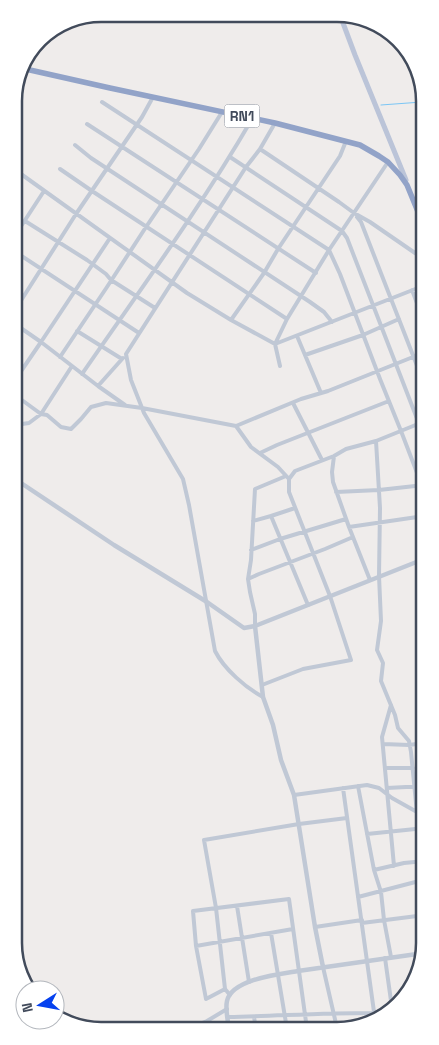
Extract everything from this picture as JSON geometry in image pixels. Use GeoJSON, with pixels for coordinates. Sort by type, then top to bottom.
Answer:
{"type":"FeatureCollection","features":[{"type":"Feature","properties":{"kind":"highway","name":"RN1"},"geometry":{"type":"LineString","coordinates":[[29,70],[346,140],[368,149],[388,162],[408,185],[416,206]]}},
{"type":"Feature","properties":{"kind":"main road"},"geometry":{"type":"LineString","coordinates":[[343,23],[354,55],[408,185]]}},
{"type":"Feature","properties":{"kind":"street"},"geometry":{"type":"LineString","coordinates":[[23,297],[76,214],[142,118],[153,97]]}},
{"type":"Feature","properties":{"kind":"street"},"geometry":{"type":"LineString","coordinates":[[102,102],[329,250],[416,468]]}},
{"type":"Feature","properties":{"kind":"street"},"geometry":{"type":"LineString","coordinates":[[60,357],[222,112]]}},
{"type":"Feature","properties":{"kind":"street"},"geometry":{"type":"LineString","coordinates":[[82,374],[230,157],[252,119]]}},
{"type":"Feature","properties":{"kind":"street"},"geometry":{"type":"LineString","coordinates":[[98,386],[126,354],[275,123]]}},
{"type":"Feature","properties":{"kind":"street"},"geometry":{"type":"LineString","coordinates":[[87,124],[316,273]]}},
{"type":"Feature","properties":{"kind":"street"},"geometry":{"type":"LineString","coordinates":[[231,320],[319,189],[340,156],[346,140]]}},
{"type":"Feature","properties":{"kind":"street"},"geometry":{"type":"LineString","coordinates":[[75,145],[107,169],[302,296],[324,312],[332,322]]}},
{"type":"Feature","properties":{"kind":"street"},"geometry":{"type":"LineString","coordinates":[[260,149],[416,254]]}},
{"type":"Feature","properties":{"kind":"street"},"geometry":{"type":"LineString","coordinates":[[230,157],[342,231],[354,254],[416,411]]}},
{"type":"Feature","properties":{"kind":"street"},"geometry":{"type":"LineString","coordinates":[[280,366],[275,344],[287,319],[329,250],[388,162]]}},
{"type":"Feature","properties":{"kind":"street"},"geometry":{"type":"LineString","coordinates":[[60,169],[287,319]]}},
{"type":"Feature","properties":{"kind":"street"},"geometry":{"type":"LineString","coordinates":[[23,176],[172,282],[231,320],[275,344],[416,289]]}},
{"type":"Feature","properties":{"kind":"street"},"geometry":{"type":"LineString","coordinates":[[23,225],[44,191]]}},
{"type":"Feature","properties":{"kind":"street"},"geometry":{"type":"LineString","coordinates":[[354,213],[361,222],[416,362]]}},
{"type":"Feature","properties":{"kind":"street"},"geometry":{"type":"LineString","coordinates":[[25,221],[92,264],[111,280],[155,308]]}},
{"type":"Feature","properties":{"kind":"street"},"geometry":{"type":"LineString","coordinates":[[23,369],[110,238]]}},
{"type":"Feature","properties":{"kind":"street"},"geometry":{"type":"LineString","coordinates":[[23,257],[139,334]]}},
{"type":"Feature","properties":{"kind":"street"},"geometry":{"type":"LineString","coordinates":[[412,290],[416,301]]}},
{"type":"Feature","properties":{"kind":"street"},"geometry":{"type":"LineString","coordinates":[[305,355],[363,335],[399,319]]}},
{"type":"Feature","properties":{"kind":"street"},"geometry":{"type":"LineString","coordinates":[[23,329],[126,406]]}},
{"type":"Feature","properties":{"kind":"street"},"geometry":{"type":"LineString","coordinates":[[77,331],[122,359]]}},
{"type":"Feature","properties":{"kind":"street"},"geometry":{"type":"LineString","coordinates":[[297,336],[321,393]]}},
{"type":"Feature","properties":{"kind":"street"},"geometry":{"type":"LineString","coordinates":[[126,354],[130,380],[142,408],[183,479],[215,651],[219,659],[251,691],[263,698]]}},
{"type":"Feature","properties":{"kind":"street"},"geometry":{"type":"LineString","coordinates":[[23,401],[41,414],[47,415],[61,427],[71,429],[91,407],[106,403],[236,426],[414,357]]}},
{"type":"Feature","properties":{"kind":"street"},"geometry":{"type":"LineString","coordinates":[[23,424],[29,423],[41,414],[72,366]]}},
{"type":"Feature","properties":{"kind":"street"},"geometry":{"type":"LineString","coordinates":[[260,453],[308,432],[389,401]]}},
{"type":"Feature","properties":{"kind":"street"},"geometry":{"type":"LineString","coordinates":[[293,403],[322,460]]}},
{"type":"Feature","properties":{"kind":"street"},"geometry":{"type":"LineString","coordinates":[[335,1022],[315,927],[294,795],[281,760],[263,698],[255,614],[248,579],[255,489],[287,477],[295,471],[334,456],[346,449],[376,441],[416,425]]}},
{"type":"Feature","properties":{"kind":"street"},"geometry":{"type":"LineString","coordinates":[[236,426],[252,447],[278,467],[287,477],[289,492],[330,596],[352,660],[303,669],[262,685]]}},
{"type":"Feature","properties":{"kind":"street"},"geometry":{"type":"LineString","coordinates":[[376,441],[380,522],[379,576],[381,621],[377,650],[383,663],[381,681],[395,715],[398,728],[408,741],[413,768],[416,803]]}},
{"type":"Feature","properties":{"kind":"street"},"geometry":{"type":"LineString","coordinates":[[334,456],[332,477],[336,492],[370,580]]}},
{"type":"Feature","properties":{"kind":"street"},"geometry":{"type":"LineString","coordinates":[[23,484],[114,545],[207,602],[244,628],[255,626],[416,563]]}},
{"type":"Feature","properties":{"kind":"street"},"geometry":{"type":"LineString","coordinates":[[336,492],[416,487]]}},
{"type":"Feature","properties":{"kind":"street"},"geometry":{"type":"LineString","coordinates":[[253,521],[295,508]]}},
{"type":"Feature","properties":{"kind":"street"},"geometry":{"type":"LineString","coordinates":[[271,516],[308,605]]}},
{"type":"Feature","properties":{"kind":"street"},"geometry":{"type":"LineString","coordinates":[[348,527],[416,517]]}},
{"type":"Feature","properties":{"kind":"street"},"geometry":{"type":"LineString","coordinates":[[251,550],[346,519]]}},
{"type":"Feature","properties":{"kind":"street"},"geometry":{"type":"LineString","coordinates":[[248,579],[314,554],[352,537]]}},
{"type":"Feature","properties":{"kind":"street"},"geometry":{"type":"LineString","coordinates":[[391,705],[382,737],[394,866]]}},
{"type":"Feature","properties":{"kind":"street"},"geometry":{"type":"LineString","coordinates":[[383,744],[416,744]]}},
{"type":"Feature","properties":{"kind":"street"},"geometry":{"type":"LineString","coordinates":[[385,768],[413,768]]}},
{"type":"Feature","properties":{"kind":"street"},"geometry":{"type":"LineString","coordinates":[[294,795],[367,785],[379,788],[409,809],[416,812]]}},
{"type":"Feature","properties":{"kind":"street"},"geometry":{"type":"LineString","coordinates":[[358,786],[374,870],[381,892],[391,957]]}},
{"type":"Feature","properties":{"kind":"street"},"geometry":{"type":"LineString","coordinates":[[387,788],[414,786]]}},
{"type":"Feature","properties":{"kind":"street"},"geometry":{"type":"LineString","coordinates":[[228,1017],[374,1012],[343,788]]}},
{"type":"Feature","properties":{"kind":"street"},"geometry":{"type":"LineString","coordinates":[[230,995],[225,989],[216,908],[204,840],[347,818]]}},
{"type":"Feature","properties":{"kind":"street"},"geometry":{"type":"LineString","coordinates":[[367,834],[416,828]]}},
{"type":"Feature","properties":{"kind":"street"},"geometry":{"type":"LineString","coordinates":[[374,870],[404,863],[416,862]]}},
{"type":"Feature","properties":{"kind":"street"},"geometry":{"type":"LineString","coordinates":[[358,897],[416,882]]}},
{"type":"Feature","properties":{"kind":"street"},"geometry":{"type":"LineString","coordinates":[[225,989],[206,999],[192,912],[289,899],[306,1022]]}},
{"type":"Feature","properties":{"kind":"street"},"geometry":{"type":"LineString","coordinates":[[237,906],[249,982]]}},
{"type":"Feature","properties":{"kind":"street"},"geometry":{"type":"LineString","coordinates":[[315,927],[416,916]]}},
{"type":"Feature","properties":{"kind":"street"},"geometry":{"type":"LineString","coordinates":[[196,946],[293,929]]}},
{"type":"Feature","properties":{"kind":"street"},"geometry":{"type":"LineString","coordinates":[[271,933],[285,1022]]}},
{"type":"Feature","properties":{"kind":"street"},"geometry":{"type":"LineString","coordinates":[[228,1022],[227,1001],[230,995],[240,986],[249,982],[278,974],[416,953]]}},
{"type":"Feature","properties":{"kind":"street"},"geometry":{"type":"LineString","coordinates":[[385,958],[391,1002]]}},
{"type":"Feature","properties":{"kind":"street"},"geometry":{"type":"LineString","coordinates":[[205,1022],[227,1009]]}},
{"type":"Feature","properties":{"kind":"street"},"geometry":{"type":"LineString","coordinates":[[254,1017],[255,1022]]}},
{"type":"Feature","properties":{"kind":"waterway"},"geometry":{"type":"LineString","coordinates":[[381,105],[416,102]]}}]}
